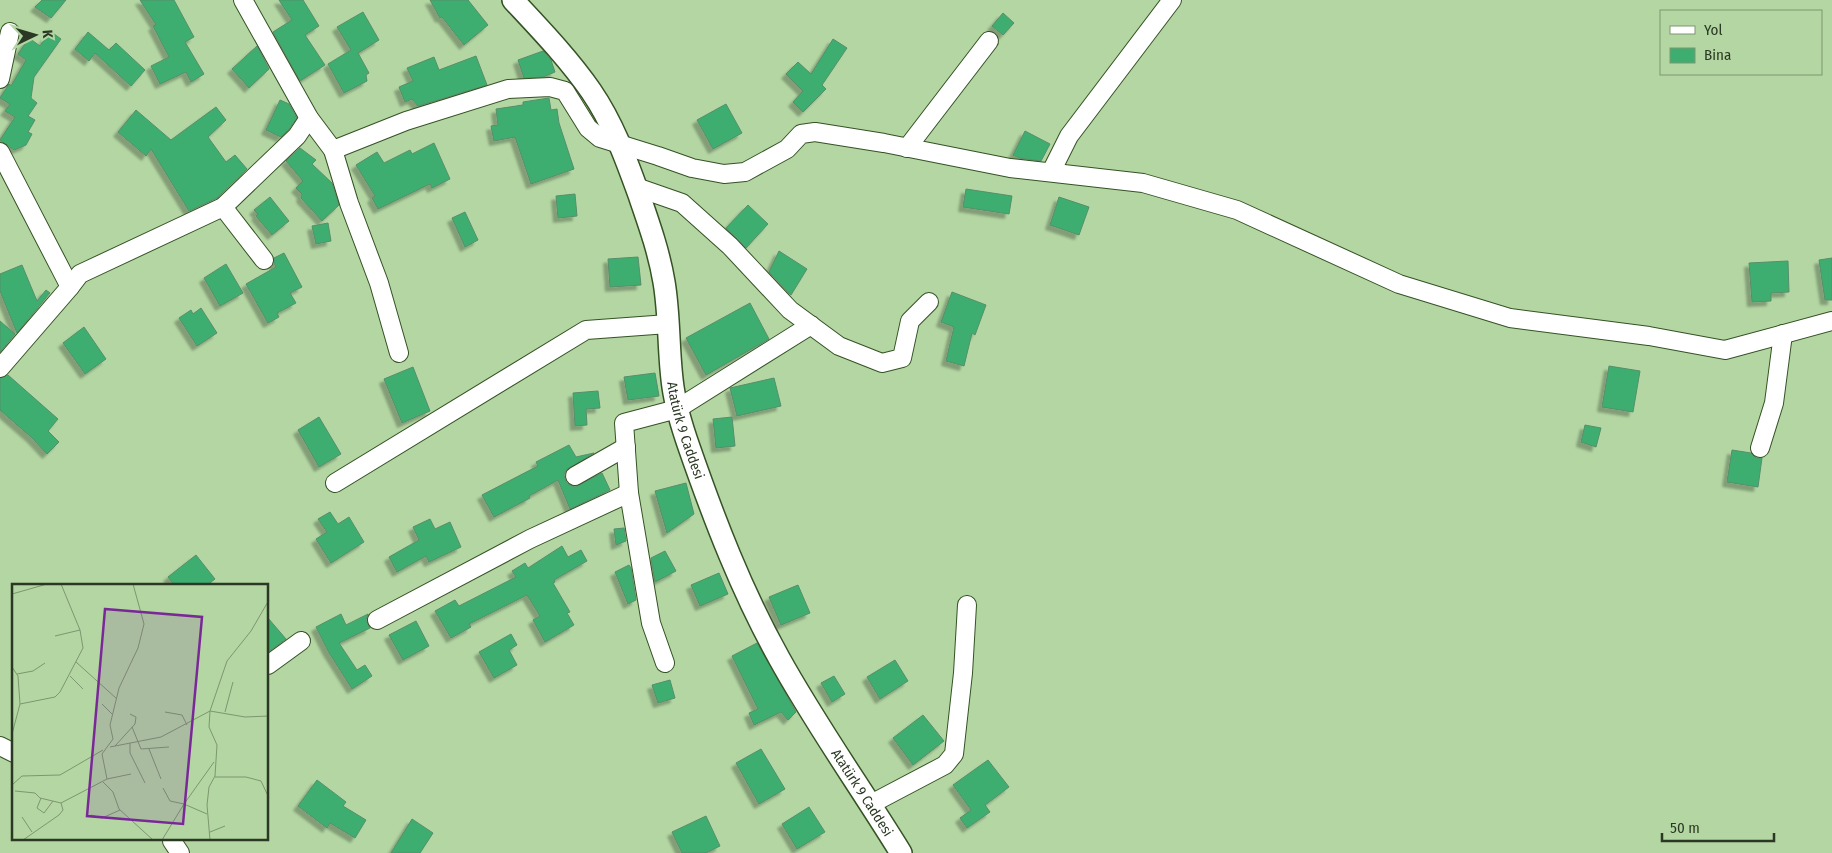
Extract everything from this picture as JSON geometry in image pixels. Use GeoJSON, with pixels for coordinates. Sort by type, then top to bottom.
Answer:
{"type":"FeatureCollection","features":[{"type":"Feature","properties":{"kind":"street"},"geometry":{"type":"LineString","coordinates":[[243,0],[309,118],[332,150],[349,203],[379,283],[400,353]]}},
{"type":"Feature","properties":{"kind":"street","name":"Atatürk 9 Caddesi"},"geometry":{"type":"LineString","coordinates":[[513,0],[558,48],[578,74],[601,107],[620,144],[660,260],[668,324],[672,384],[677,409],[726,544],[762,626],[797,690],[901,853]]}},
{"type":"Feature","properties":{"kind":"street"},"geometry":{"type":"LineString","coordinates":[[1051,172],[1069,136],[1172,0]]}},
{"type":"Feature","properties":{"kind":"street"},"geometry":{"type":"LineString","coordinates":[[0,79],[10,32]]}},
{"type":"Feature","properties":{"kind":"street"},"geometry":{"type":"LineString","coordinates":[[907,148],[989,41]]}},
{"type":"Feature","properties":{"kind":"street"},"geometry":{"type":"LineString","coordinates":[[332,150],[406,121],[508,89],[550,86],[565,91],[588,128],[600,138],[692,168],[724,174],[744,172],[787,149],[801,134],[815,132],[1010,168],[1143,183],[1238,210],[1399,284],[1510,318],[1649,336],[1724,350],[1832,321]]}},
{"type":"Feature","properties":{"kind":"street"},"geometry":{"type":"LineString","coordinates":[[0,368],[80,274],[223,207],[297,136],[309,118]]}},
{"type":"Feature","properties":{"kind":"street"},"geometry":{"type":"LineString","coordinates":[[0,152],[70,287]]}},
{"type":"Feature","properties":{"kind":"street"},"geometry":{"type":"LineString","coordinates":[[636,187],[682,203],[730,246],[790,310],[839,346],[882,363],[902,358],[910,321],[929,302]]}},
{"type":"Feature","properties":{"kind":"street"},"geometry":{"type":"LineString","coordinates":[[223,207],[264,260]]}},
{"type":"Feature","properties":{"kind":"street"},"geometry":{"type":"LineString","coordinates":[[335,483],[586,330],[668,324]]}},
{"type":"Feature","properties":{"kind":"street"},"geometry":{"type":"LineString","coordinates":[[665,663],[651,623],[629,493],[624,423],[677,409],[811,325]]}},
{"type":"Feature","properties":{"kind":"street"},"geometry":{"type":"LineString","coordinates":[[1760,448],[1774,403],[1783,334]]}},
{"type":"Feature","properties":{"kind":"street"},"geometry":{"type":"LineString","coordinates":[[575,476],[626,447]]}},
{"type":"Feature","properties":{"kind":"street"},"geometry":{"type":"LineString","coordinates":[[378,620],[530,539],[629,493]]}},
{"type":"Feature","properties":{"kind":"street"},"geometry":{"type":"LineString","coordinates":[[871,804],[945,765],[954,754],[963,673],[967,605]]}},
{"type":"Feature","properties":{"kind":"street"},"geometry":{"type":"LineString","coordinates":[[269,664],[301,641]]}},
{"type":"Feature","properties":{"kind":"street"},"geometry":{"type":"LineString","coordinates":[[0,746],[12,752]]}},
{"type":"Feature","properties":{"kind":"building"},"geometry":{"type":"Polygon","coordinates":[[[42,0],[66,0],[51,18],[35,7],[42,0]]]}},
{"type":"Feature","properties":{"kind":"building"},"geometry":{"type":"Polygon","coordinates":[[[140,0],[174,0],[194,37],[185,42],[204,74],[191,82],[186,72],[160,84],[151,66],[169,57],[153,26],[156,25],[140,0]]]}},
{"type":"Feature","properties":{"kind":"building"},"geometry":{"type":"Polygon","coordinates":[[[279,0],[303,0],[319,26],[305,35],[325,65],[300,81],[273,32],[292,20],[279,0]]]}},
{"type":"Feature","properties":{"kind":"building"},"geometry":{"type":"Polygon","coordinates":[[[430,0],[468,0],[488,25],[464,45],[442,17],[440,18],[430,0]]]}},
{"type":"Feature","properties":{"kind":"building"},"geometry":{"type":"Polygon","coordinates":[[[363,12],[379,40],[358,53],[369,73],[366,75],[367,81],[344,93],[328,64],[351,50],[337,27],[363,12]]]}},
{"type":"Feature","properties":{"kind":"building"},"geometry":{"type":"Polygon","coordinates":[[[1003,13],[1014,23],[1003,35],[992,26],[1003,13]]]}},
{"type":"Feature","properties":{"kind":"building"},"geometry":{"type":"Polygon","coordinates":[[[50,31],[61,39],[34,77],[31,98],[37,103],[28,116],[35,120],[28,132],[32,134],[26,145],[14,150],[0,140],[15,117],[5,111],[10,104],[0,98],[9,84],[11,86],[26,60],[18,54],[29,38],[40,46],[50,31]]]}},
{"type":"Feature","properties":{"kind":"building"},"geometry":{"type":"Polygon","coordinates":[[[88,32],[109,50],[116,43],[145,70],[131,86],[95,53],[89,61],[75,49],[88,32]]]}},
{"type":"Feature","properties":{"kind":"building"},"geometry":{"type":"Polygon","coordinates":[[[833,39],[847,48],[822,85],[826,89],[803,112],[793,102],[803,91],[786,74],[798,62],[811,74],[833,39]]]}},
{"type":"Feature","properties":{"kind":"building"},"geometry":{"type":"Polygon","coordinates":[[[257,46],[269,69],[249,88],[232,69],[257,46]]]}},
{"type":"Feature","properties":{"kind":"building"},"geometry":{"type":"Polygon","coordinates":[[[543,51],[551,60],[555,72],[543,77],[524,78],[518,60],[543,51]]]}},
{"type":"Feature","properties":{"kind":"building"},"geometry":{"type":"Polygon","coordinates":[[[476,56],[487,85],[418,106],[412,99],[405,102],[399,87],[413,81],[407,68],[434,57],[439,70],[476,56]]]}},
{"type":"Feature","properties":{"kind":"building"},"geometry":{"type":"Polygon","coordinates":[[[549,98],[551,110],[557,109],[559,123],[574,169],[531,184],[515,137],[494,141],[491,126],[498,125],[496,109],[523,105],[523,102],[549,98]]]}},
{"type":"Feature","properties":{"kind":"building"},"geometry":{"type":"Polygon","coordinates":[[[280,100],[289,104],[297,118],[281,137],[266,130],[280,100]]]}},
{"type":"Feature","properties":{"kind":"building"},"geometry":{"type":"Polygon","coordinates":[[[726,104],[742,133],[713,149],[697,120],[726,104]]]}},
{"type":"Feature","properties":{"kind":"building"},"geometry":{"type":"Polygon","coordinates":[[[216,107],[226,120],[208,137],[226,162],[235,155],[247,169],[217,198],[189,211],[151,149],[146,156],[118,132],[136,110],[171,140],[216,107]]]}},
{"type":"Feature","properties":{"kind":"building"},"geometry":{"type":"Polygon","coordinates":[[[1025,131],[1050,144],[1041,161],[1019,158],[1013,155],[1025,131]]]}},
{"type":"Feature","properties":{"kind":"building"},"geometry":{"type":"Polygon","coordinates":[[[434,143],[450,179],[432,188],[430,184],[378,209],[372,198],[375,196],[356,165],[377,152],[384,163],[410,150],[412,154],[434,143]]]}},
{"type":"Feature","properties":{"kind":"building"},"geometry":{"type":"Polygon","coordinates":[[[300,148],[316,160],[312,164],[332,183],[339,205],[322,221],[301,198],[302,194],[296,188],[303,181],[286,161],[300,148]]]}},
{"type":"Feature","properties":{"kind":"building"},"geometry":{"type":"Polygon","coordinates":[[[966,189],[1012,196],[1009,214],[963,207],[966,189]]]}},
{"type":"Feature","properties":{"kind":"building"},"geometry":{"type":"Polygon","coordinates":[[[575,194],[577,216],[558,218],[556,196],[575,194]]]}},
{"type":"Feature","properties":{"kind":"building"},"geometry":{"type":"Polygon","coordinates":[[[270,197],[289,221],[272,235],[256,216],[258,214],[254,210],[270,197]]]}},
{"type":"Feature","properties":{"kind":"building"},"geometry":{"type":"Polygon","coordinates":[[[1059,197],[1089,207],[1079,235],[1050,225],[1059,197]]]}},
{"type":"Feature","properties":{"kind":"building"},"geometry":{"type":"Polygon","coordinates":[[[748,205],[768,224],[746,248],[726,228],[748,205]]]}},
{"type":"Feature","properties":{"kind":"building"},"geometry":{"type":"Polygon","coordinates":[[[465,212],[478,240],[465,247],[452,218],[465,212]]]}},
{"type":"Feature","properties":{"kind":"building"},"geometry":{"type":"Polygon","coordinates":[[[328,223],[331,241],[316,244],[312,226],[328,223]]]}},
{"type":"Feature","properties":{"kind":"building"},"geometry":{"type":"Polygon","coordinates":[[[779,251],[807,269],[791,295],[769,272],[779,251]]]}},
{"type":"Feature","properties":{"kind":"building"},"geometry":{"type":"Polygon","coordinates":[[[284,253],[302,287],[290,293],[296,303],[277,313],[279,317],[268,323],[246,284],[276,267],[274,258],[284,253]]]}},
{"type":"Feature","properties":{"kind":"building"},"geometry":{"type":"Polygon","coordinates":[[[638,257],[641,285],[610,287],[608,259],[638,257]]]}},
{"type":"Feature","properties":{"kind":"building"},"geometry":{"type":"Polygon","coordinates":[[[1832,258],[1832,300],[1825,300],[1819,260],[1832,258]]]}},
{"type":"Feature","properties":{"kind":"building"},"geometry":{"type":"Polygon","coordinates":[[[1788,261],[1789,292],[1771,293],[1771,301],[1752,302],[1749,263],[1788,261]]]}},
{"type":"Feature","properties":{"kind":"building"},"geometry":{"type":"Polygon","coordinates":[[[226,264],[243,293],[220,306],[204,278],[226,264]]]}},
{"type":"Feature","properties":{"kind":"building"},"geometry":{"type":"Polygon","coordinates":[[[22,265],[37,301],[46,290],[50,293],[17,333],[0,291],[0,274],[22,265]]]}},
{"type":"Feature","properties":{"kind":"building"},"geometry":{"type":"Polygon","coordinates":[[[952,292],[986,305],[975,335],[972,333],[964,366],[946,361],[954,327],[941,322],[952,292]]]}},
{"type":"Feature","properties":{"kind":"building"},"geometry":{"type":"Polygon","coordinates":[[[750,303],[769,339],[706,375],[686,338],[750,303]]]}},
{"type":"Feature","properties":{"kind":"building"},"geometry":{"type":"Polygon","coordinates":[[[201,308],[217,333],[197,346],[179,318],[191,310],[193,314],[201,308]]]}},
{"type":"Feature","properties":{"kind":"building"},"geometry":{"type":"Polygon","coordinates":[[[0,321],[15,334],[0,352],[0,321]]]}},
{"type":"Feature","properties":{"kind":"building"},"geometry":{"type":"Polygon","coordinates":[[[84,327],[106,359],[85,374],[63,343],[84,327]]]}},
{"type":"Feature","properties":{"kind":"building"},"geometry":{"type":"Polygon","coordinates":[[[1609,366],[1640,371],[1633,412],[1602,407],[1609,366]]]}},
{"type":"Feature","properties":{"kind":"building"},"geometry":{"type":"Polygon","coordinates":[[[413,367],[430,411],[402,423],[384,379],[413,367]]]}},
{"type":"Feature","properties":{"kind":"building"},"geometry":{"type":"Polygon","coordinates":[[[655,373],[659,396],[628,400],[624,377],[655,373]]]}},
{"type":"Feature","properties":{"kind":"building"},"geometry":{"type":"Polygon","coordinates":[[[8,375],[58,419],[48,431],[59,442],[47,454],[0,410],[0,378],[8,375]]]}},
{"type":"Feature","properties":{"kind":"building"},"geometry":{"type":"Polygon","coordinates":[[[774,378],[781,406],[737,416],[730,388],[774,378]]]}},
{"type":"Feature","properties":{"kind":"building"},"geometry":{"type":"Polygon","coordinates":[[[598,391],[600,408],[586,409],[587,425],[575,426],[573,393],[598,391]]]}},
{"type":"Feature","properties":{"kind":"building"},"geometry":{"type":"Polygon","coordinates":[[[319,417],[341,454],[319,467],[298,430],[319,417]]]}},
{"type":"Feature","properties":{"kind":"building"},"geometry":{"type":"Polygon","coordinates":[[[732,417],[735,446],[716,448],[713,419],[732,417]]]}},
{"type":"Feature","properties":{"kind":"building"},"geometry":{"type":"Polygon","coordinates":[[[1585,425],[1601,428],[1596,447],[1581,442],[1585,425]]]}},
{"type":"Feature","properties":{"kind":"building"},"geometry":{"type":"Polygon","coordinates":[[[569,445],[576,457],[594,453],[566,470],[564,475],[566,482],[575,487],[602,473],[610,490],[570,509],[558,480],[529,496],[530,498],[494,517],[482,495],[538,466],[536,462],[569,445]]]}},
{"type":"Feature","properties":{"kind":"building"},"geometry":{"type":"Polygon","coordinates":[[[1732,450],[1751,453],[1756,458],[1762,458],[1758,487],[1727,482],[1732,450]]]}},
{"type":"Feature","properties":{"kind":"building"},"geometry":{"type":"Polygon","coordinates":[[[686,483],[694,514],[667,533],[655,491],[686,483]]]}},
{"type":"Feature","properties":{"kind":"building"},"geometry":{"type":"Polygon","coordinates":[[[330,512],[338,524],[349,517],[364,542],[331,563],[316,539],[327,532],[318,519],[330,512]]]}},
{"type":"Feature","properties":{"kind":"building"},"geometry":{"type":"Polygon","coordinates":[[[430,519],[435,529],[450,522],[461,547],[429,562],[426,556],[397,572],[389,557],[419,540],[413,527],[430,519]]]}},
{"type":"Feature","properties":{"kind":"building"},"geometry":{"type":"Polygon","coordinates":[[[624,528],[626,541],[616,545],[614,529],[624,528]]]}},
{"type":"Feature","properties":{"kind":"building"},"geometry":{"type":"Polygon","coordinates":[[[562,546],[568,557],[581,550],[587,561],[554,580],[555,582],[553,583],[570,612],[567,613],[574,625],[545,642],[533,620],[540,616],[527,595],[469,624],[471,627],[451,638],[435,611],[455,600],[459,606],[516,577],[512,571],[525,563],[528,568],[562,546]]]}},
{"type":"Feature","properties":{"kind":"building"},"geometry":{"type":"Polygon","coordinates":[[[665,551],[676,571],[655,582],[651,558],[665,551]]]}},
{"type":"Feature","properties":{"kind":"building"},"geometry":{"type":"Polygon","coordinates":[[[196,555],[215,579],[209,584],[173,584],[168,577],[196,555]]]}},
{"type":"Feature","properties":{"kind":"building"},"geometry":{"type":"Polygon","coordinates":[[[629,565],[636,600],[628,604],[615,572],[629,565]]]}},
{"type":"Feature","properties":{"kind":"building"},"geometry":{"type":"Polygon","coordinates":[[[719,573],[728,594],[700,606],[691,585],[719,573]]]}},
{"type":"Feature","properties":{"kind":"building"},"geometry":{"type":"Polygon","coordinates":[[[798,585],[810,613],[781,625],[769,597],[798,585]]]}},
{"type":"Feature","properties":{"kind":"building"},"geometry":{"type":"Polygon","coordinates":[[[341,614],[346,625],[368,614],[366,620],[370,628],[339,643],[357,670],[365,665],[372,676],[352,689],[328,651],[316,627],[341,614]]]}},
{"type":"Feature","properties":{"kind":"building"},"geometry":{"type":"Polygon","coordinates":[[[269,619],[286,639],[269,651],[269,619]]]}},
{"type":"Feature","properties":{"kind":"building"},"geometry":{"type":"Polygon","coordinates":[[[416,621],[429,646],[403,660],[389,635],[416,621]]]}},
{"type":"Feature","properties":{"kind":"building"},"geometry":{"type":"Polygon","coordinates":[[[511,634],[517,645],[509,650],[517,665],[494,678],[479,652],[511,634]]]}},
{"type":"Feature","properties":{"kind":"building"},"geometry":{"type":"Polygon","coordinates":[[[757,643],[796,712],[788,720],[781,712],[754,725],[749,713],[758,709],[732,656],[757,643]]]}},
{"type":"Feature","properties":{"kind":"building"},"geometry":{"type":"Polygon","coordinates":[[[895,660],[908,681],[880,699],[867,677],[895,660]]]}},
{"type":"Feature","properties":{"kind":"building"},"geometry":{"type":"Polygon","coordinates":[[[834,676],[845,694],[832,702],[821,683],[834,676]]]}},
{"type":"Feature","properties":{"kind":"building"},"geometry":{"type":"Polygon","coordinates":[[[670,680],[675,698],[658,703],[652,685],[670,680]]]}},
{"type":"Feature","properties":{"kind":"building"},"geometry":{"type":"Polygon","coordinates":[[[923,715],[944,741],[913,765],[893,738],[923,715]]]}},
{"type":"Feature","properties":{"kind":"building"},"geometry":{"type":"Polygon","coordinates":[[[761,749],[785,789],[759,804],[736,763],[761,749]]]}},
{"type":"Feature","properties":{"kind":"building"},"geometry":{"type":"Polygon","coordinates":[[[988,760],[1009,787],[985,805],[990,812],[967,828],[960,818],[971,810],[953,785],[988,760]]]}},
{"type":"Feature","properties":{"kind":"building"},"geometry":{"type":"Polygon","coordinates":[[[317,780],[346,802],[343,806],[366,820],[355,838],[330,823],[327,828],[298,806],[317,780]]]}},
{"type":"Feature","properties":{"kind":"building"},"geometry":{"type":"Polygon","coordinates":[[[809,807],[825,832],[797,849],[782,824],[809,807]]]}},
{"type":"Feature","properties":{"kind":"building"},"geometry":{"type":"Polygon","coordinates":[[[706,816],[720,846],[706,853],[682,853],[672,832],[706,816]]]}},
{"type":"Feature","properties":{"kind":"building"},"geometry":{"type":"Polygon","coordinates":[[[412,819],[433,833],[420,853],[391,853],[412,819]]]}}]}
